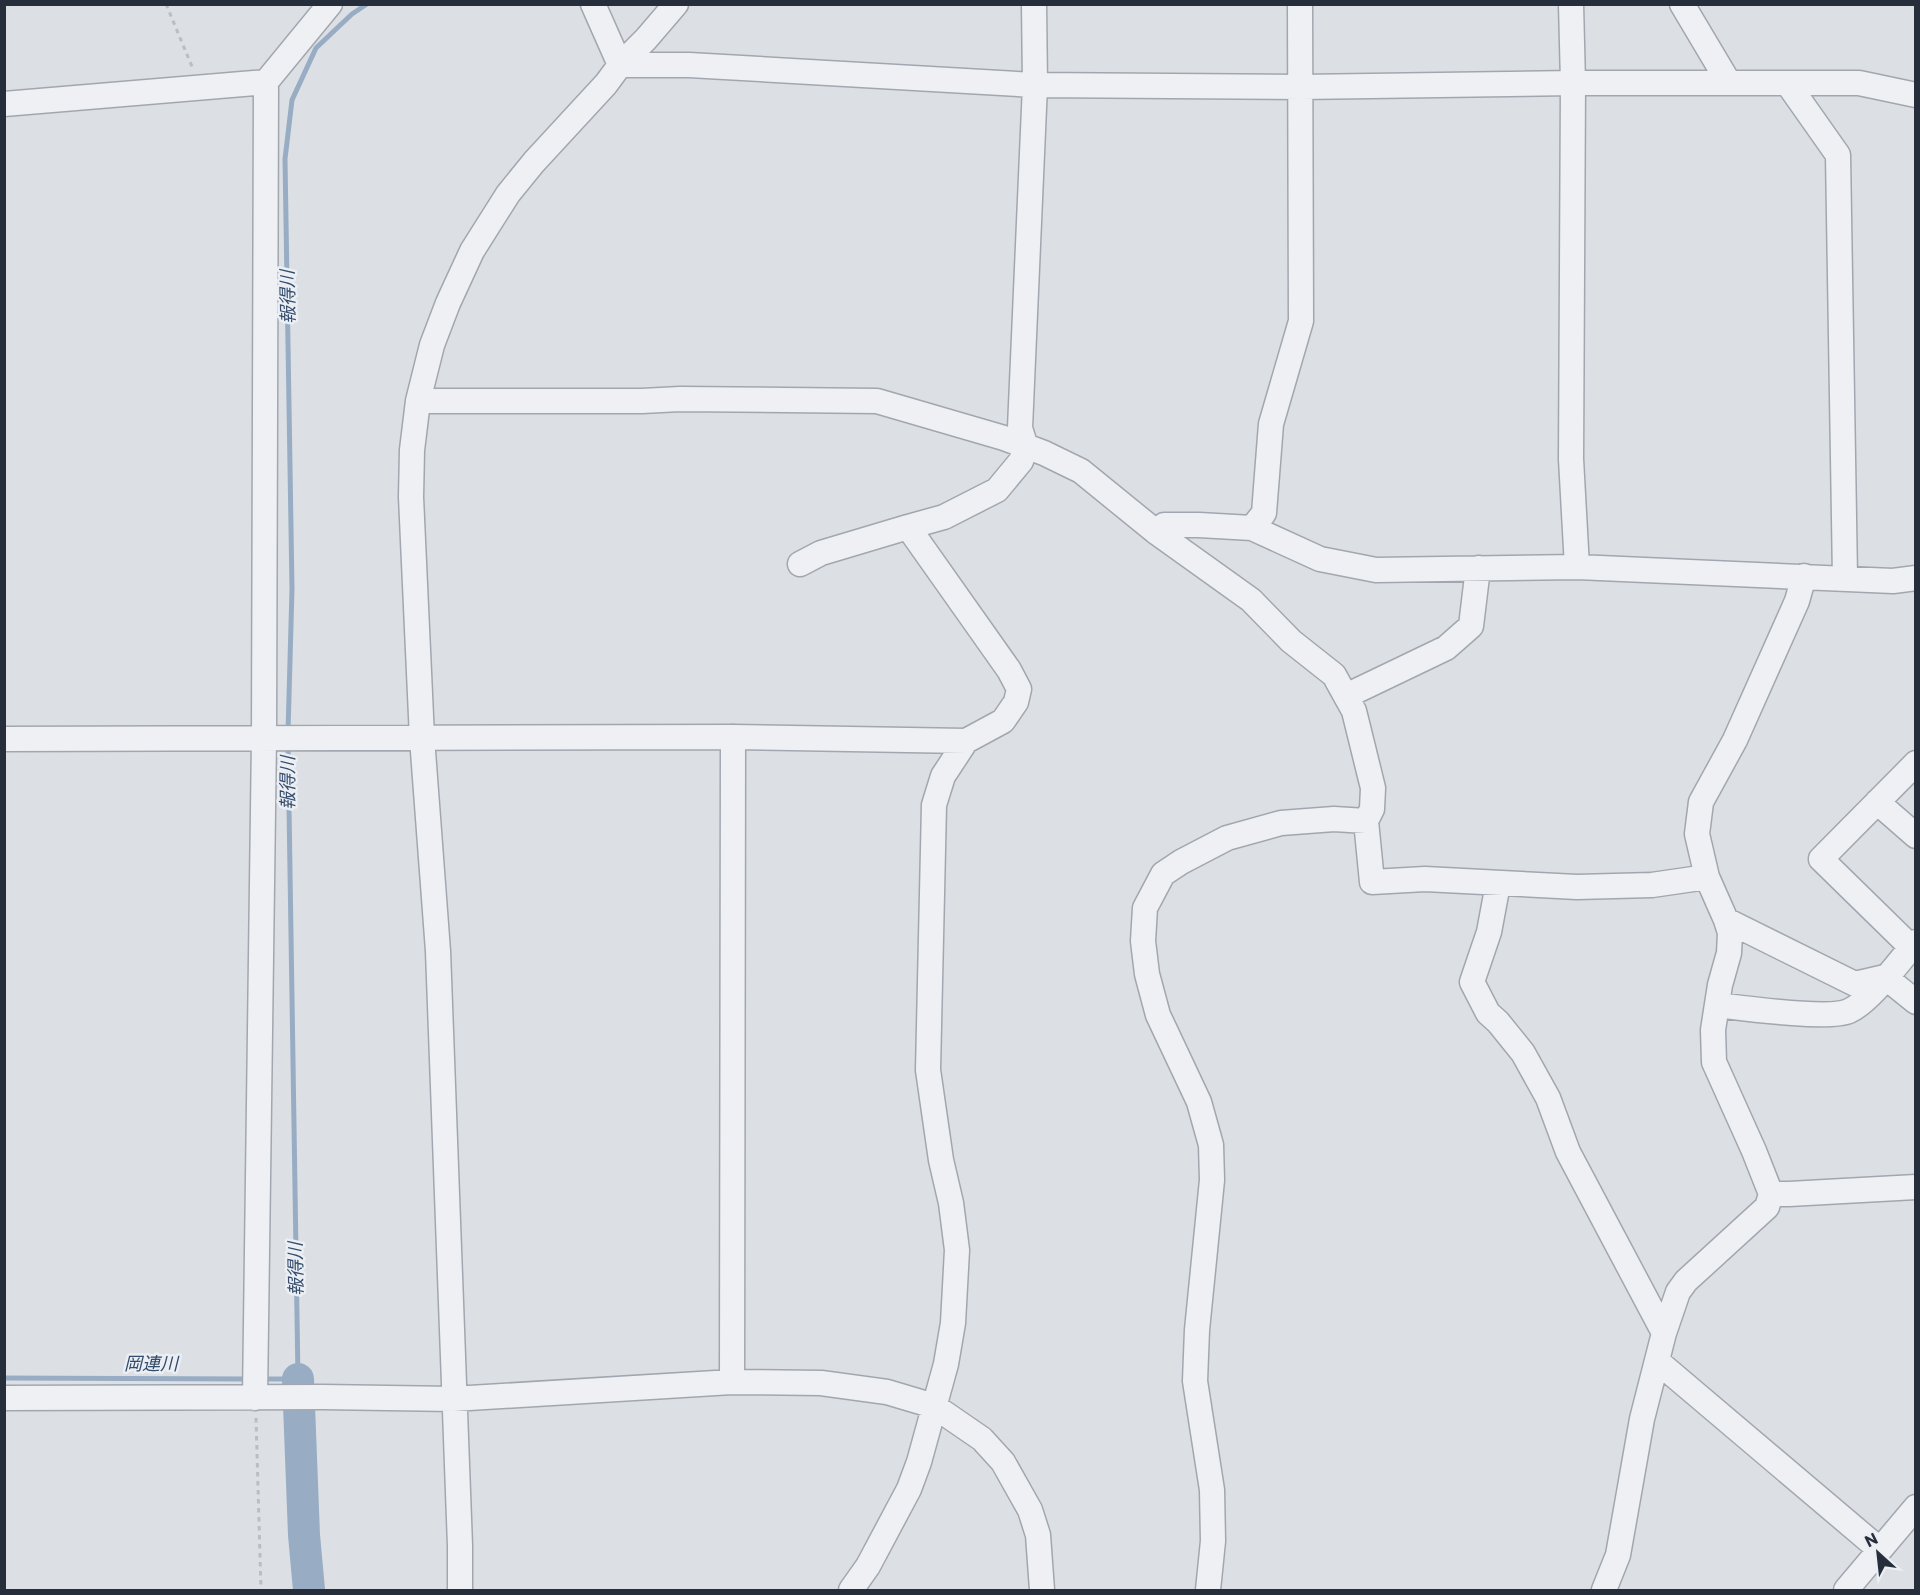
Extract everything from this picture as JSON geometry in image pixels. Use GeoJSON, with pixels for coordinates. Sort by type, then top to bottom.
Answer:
{"type":"FeatureCollection","features":[{"type":"Feature","properties":{"kind":"street"},"geometry":{"type":"LineString","coordinates":[[262,1398],[270,737],[266,82],[330,4]]}},
{"type":"Feature","properties":{"kind":"street"},"geometry":{"type":"LineString","coordinates":[[592,4],[620,65]]}},
{"type":"Feature","properties":{"kind":"street"},"geometry":{"type":"LineString","coordinates":[[459,1590],[460,1546],[438,951],[422,738],[411,497],[412,450],[418,401],[432,345],[448,303],[472,251],[508,194],[676,4]]}},
{"type":"Feature","properties":{"kind":"street"},"geometry":{"type":"LineString","coordinates":[[800,564],[821,553],[944,517],[997,490],[1021,460],[1026,447],[1020,428],[1035,85],[1034,4]]}},
{"type":"Feature","properties":{"kind":"street"},"geometry":{"type":"LineString","coordinates":[[1252,528],[1264,513],[1271,424],[1301,321],[1300,4]]}},
{"type":"Feature","properties":{"kind":"street"},"geometry":{"type":"LineString","coordinates":[[1571,4],[1573,83],[1571,459],[1577,567]]}},
{"type":"Feature","properties":{"kind":"street"},"geometry":{"type":"LineString","coordinates":[[1682,4],[1729,83]]}},
{"type":"Feature","properties":{"kind":"street"},"geometry":{"type":"LineString","coordinates":[[620,65],[689,65],[1035,85],[1301,87],[1573,83],[1859,83],[1916,94]]}},
{"type":"Feature","properties":{"kind":"street"},"geometry":{"type":"LineString","coordinates":[[4,104],[266,82]]}},
{"type":"Feature","properties":{"kind":"street"},"geometry":{"type":"LineString","coordinates":[[1788,84],[1838,155],[1845,578]]}},
{"type":"Feature","properties":{"kind":"street"},"geometry":{"type":"LineString","coordinates":[[418,401],[680,399],[877,401],[1004,438],[1044,453],[1081,471],[1156,532],[1251,600],[1291,641],[1334,675],[1354,711],[1373,788],[1372,809],[1366,821],[1372,882],[1425,879],[1577,887],[1652,885],[1707,877]]}},
{"type":"Feature","properties":{"kind":"street"},"geometry":{"type":"LineString","coordinates":[[1156,532],[1164,525],[1252,528],[1320,559],[1376,570],[1577,567],[1893,581],[1916,578]]}},
{"type":"Feature","properties":{"kind":"street"},"geometry":{"type":"LineString","coordinates":[[851,1590],[868,1566],[909,1490],[946,1364],[953,1323],[957,1250],[951,1203],[940,1160],[928,1070],[934,805],[943,776],[966,741],[1003,721],[1016,702],[1019,689],[1009,670],[908,526]]}},
{"type":"Feature","properties":{"kind":"street"},"geometry":{"type":"LineString","coordinates":[[1346,696],[1446,648],[1471,626],[1478,568]]}},
{"type":"Feature","properties":{"kind":"street"},"geometry":{"type":"LineString","coordinates":[[1604,1590],[1618,1555],[1642,1419],[1664,1333],[1678,1292],[1686,1281],[1767,1207],[1771,1194],[1714,1062],[1713,1030],[1720,985],[1729,953],[1730,933],[1707,877],[1697,834],[1701,802],[1735,740],[1797,601],[1804,576]]}},
{"type":"Feature","properties":{"kind":"street"},"geometry":{"type":"LineString","coordinates":[[4,739],[733,737],[966,741]]}},
{"type":"Feature","properties":{"kind":"street"},"geometry":{"type":"LineString","coordinates":[[732,1382],[733,737]]}},
{"type":"Feature","properties":{"kind":"street"},"geometry":{"type":"LineString","coordinates":[[1717,1005],[1825,1014],[1848,1012],[1863,1003],[1913,944],[1821,859],[1916,763]]}},
{"type":"Feature","properties":{"kind":"street"},"geometry":{"type":"LineString","coordinates":[[1877,802],[1916,836]]}},
{"type":"Feature","properties":{"kind":"street"},"geometry":{"type":"LineString","coordinates":[[1208,1590],[1214,1542],[1212,1490],[1195,1381],[1197,1330],[1212,1180],[1211,1145],[1199,1102],[1158,1015],[1149,984],[1143,941],[1144,908],[1163,874],[1227,838],[1281,823],[1334,819],[1366,821]]}},
{"type":"Feature","properties":{"kind":"street"},"geometry":{"type":"LineString","coordinates":[[1498,884],[1489,932],[1472,982],[1488,1013],[1523,1053],[1548,1098],[1568,1152],[1664,1333]]}},
{"type":"Feature","properties":{"kind":"street"},"geometry":{"type":"LineString","coordinates":[[1726,920],[1855,984],[1885,977]]}},
{"type":"Feature","properties":{"kind":"street"},"geometry":{"type":"LineString","coordinates":[[1885,977],[1916,1002]]}},
{"type":"Feature","properties":{"kind":"street"},"geometry":{"type":"LineString","coordinates":[[1771,1194],[1916,1187]]}},
{"type":"Feature","properties":{"kind":"street"},"geometry":{"type":"LineString","coordinates":[[1658,1361],[1879,1549]]}},
{"type":"Feature","properties":{"kind":"street"},"geometry":{"type":"LineString","coordinates":[[4,1398],[453,1399],[732,1382],[821,1383],[887,1392],[934,1406],[982,1439],[1003,1462],[1030,1510],[1038,1535],[1042,1590]]}},
{"type":"Feature","properties":{"kind":"street"},"geometry":{"type":"LineString","coordinates":[[1846,1590],[1916,1507]]}},
{"type":"Feature","properties":{"kind":"path"},"geometry":{"type":"LineString","coordinates":[[166,4],[201,88]]}},
{"type":"Feature","properties":{"kind":"path"},"geometry":{"type":"LineString","coordinates":[[261,1590],[262,1398]]}},
{"type":"Feature","properties":{"kind":"waterway","name":"報得川"},"geometry":{"type":"LineString","coordinates":[[288,732],[292,589],[285,159],[292,100],[316,48],[352,14],[367,4]]}},
{"type":"Feature","properties":{"kind":"waterway","name":"報得川"},"geometry":{"type":"LineString","coordinates":[[262,1379],[298,1379],[288,744]]}},
{"type":"Feature","properties":{"kind":"waterway","name":"岡連川"},"geometry":{"type":"LineString","coordinates":[[4,1378],[249,1379]]}},
{"type":"Feature","properties":{"kind":"waterway","name":"報得川"},"geometry":{"type":"LineString","coordinates":[[298,1379],[304,1535],[309,1590]]}}]}
